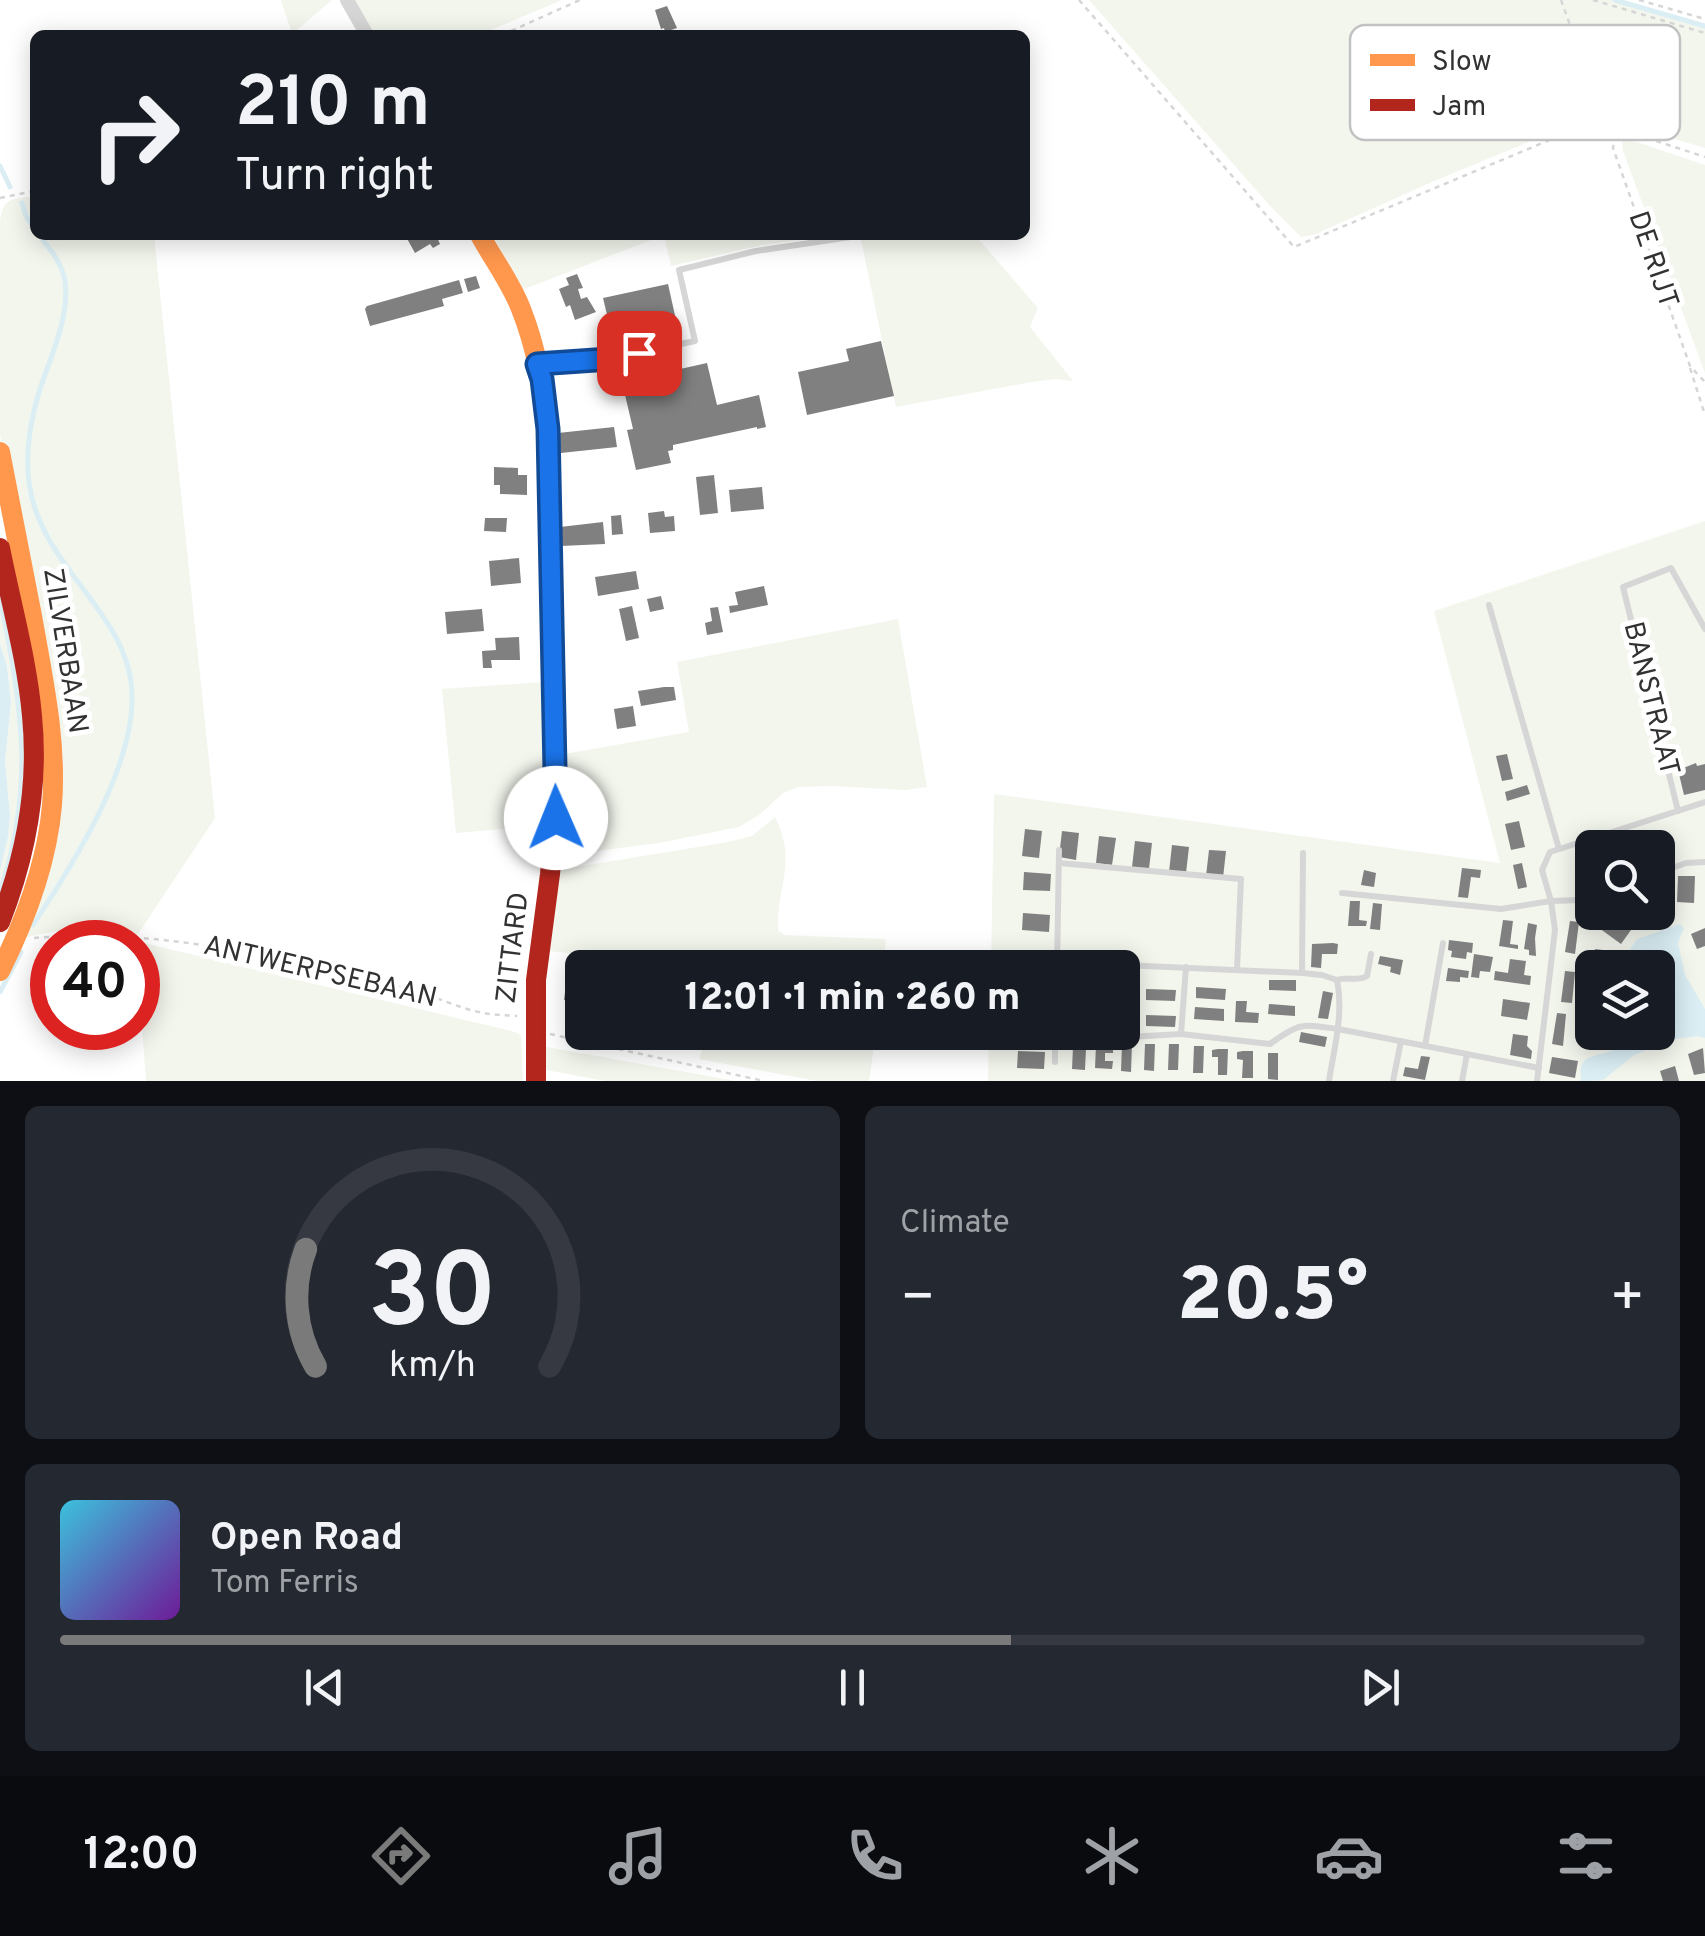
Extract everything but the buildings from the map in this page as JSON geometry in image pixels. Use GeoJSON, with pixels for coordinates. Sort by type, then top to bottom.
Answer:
{"type":"FeatureCollection","features":[{"type":"Feature","properties":{"kind":"main road","name":"ZITTARD"},"geometry":{"type":"LineString","coordinates":[[483,240],[521,308],[542,379],[548,429],[556,818],[537,967],[536,1081]]}},
{"type":"Feature","properties":{"kind":"main road","name":"ZILVERBAAN"},"geometry":{"type":"LineString","coordinates":[[0,452],[51,716],[53,782],[40,870],[0,971]]}},
{"type":"Feature","properties":{"kind":"main road","name":"ZILVERBAAN"},"geometry":{"type":"LineString","coordinates":[[0,548],[29,688],[34,746],[25,838],[0,922]]}},
{"type":"Feature","properties":{"kind":"street"},"geometry":{"type":"LineString","coordinates":[[346,0],[364,30]]}},
{"type":"Feature","properties":{"kind":"lane"},"geometry":{"type":"LineString","coordinates":[[537,364],[610,359],[696,341],[679,270],[756,250],[828,240]]}},
{"type":"Feature","properties":{"kind":"lane","name":"BANSTRAAT"},"geometry":{"type":"LineString","coordinates":[[1678,811],[1622,587],[1671,568],[1705,628]]}},
{"type":"Feature","properties":{"kind":"lane"},"geometry":{"type":"LineString","coordinates":[[1489,605],[1560,849],[1550,852],[1542,870],[1555,930],[1537,1081]]}},
{"type":"Feature","properties":{"kind":"lane","name":"BANSTRAAT"},"geometry":{"type":"LineString","coordinates":[[1560,849],[1705,802]]}},
{"type":"Feature","properties":{"kind":"lane"},"geometry":{"type":"LineString","coordinates":[[1057,950],[1059,850]]}},
{"type":"Feature","properties":{"kind":"lane"},"geometry":{"type":"LineString","coordinates":[[1302,973],[1303,853]]}},
{"type":"Feature","properties":{"kind":"lane"},"geometry":{"type":"LineString","coordinates":[[1059,862],[1241,879],[1236,969]]}},
{"type":"Feature","properties":{"kind":"lane"},"geometry":{"type":"LineString","coordinates":[[1675,867],[1705,862]]}},
{"type":"Feature","properties":{"kind":"lane"},"geometry":{"type":"LineString","coordinates":[[1342,893],[1501,909],[1575,900]]}},
{"type":"Feature","properties":{"kind":"lane"},"geometry":{"type":"LineString","coordinates":[[1425,1046],[1443,944]]}},
{"type":"Feature","properties":{"kind":"lane"},"geometry":{"type":"LineString","coordinates":[[1140,966],[1302,973],[1361,980],[1366,976],[1371,954]]}},
{"type":"Feature","properties":{"kind":"lane"},"geometry":{"type":"LineString","coordinates":[[1182,1034],[1186,967]]}},
{"type":"Feature","properties":{"kind":"lane"},"geometry":{"type":"LineString","coordinates":[[1329,1081],[1338,1029],[1337,980]]}},
{"type":"Feature","properties":{"kind":"lane"},"geometry":{"type":"LineString","coordinates":[[1140,1036],[1182,1034],[1270,1044],[1293,1027],[1305,1024],[1539,1068]]}},
{"type":"Feature","properties":{"kind":"lane"},"geometry":{"type":"LineString","coordinates":[[1393,1081],[1401,1041]]}},
{"type":"Feature","properties":{"kind":"lane"},"geometry":{"type":"LineString","coordinates":[[1055,1050],[1055,1062]]}},
{"type":"Feature","properties":{"kind":"lane"},"geometry":{"type":"LineString","coordinates":[[1462,1081],[1468,1054]]}},
{"type":"Feature","properties":{"kind":"path"},"geometry":{"type":"LineString","coordinates":[[513,30],[580,0]]}},
{"type":"Feature","properties":{"kind":"path"},"geometry":{"type":"LineString","coordinates":[[1078,0],[1294,247],[1550,140]]}},
{"type":"Feature","properties":{"kind":"path"},"geometry":{"type":"LineString","coordinates":[[1561,0],[1570,25]]}},
{"type":"Feature","properties":{"kind":"path"},"geometry":{"type":"LineString","coordinates":[[1593,0],[1678,25]]}},
{"type":"Feature","properties":{"kind":"path"},"geometry":{"type":"LineString","coordinates":[[1639,0],[1705,19]]}},
{"type":"Feature","properties":{"kind":"path"},"geometry":{"type":"LineString","coordinates":[[1680,26],[1705,33]]}},
{"type":"Feature","properties":{"kind":"path","name":"DE RIJT"},"geometry":{"type":"LineString","coordinates":[[1615,140],[1613,148],[1690,366],[1705,382]]}},
{"type":"Feature","properties":{"kind":"path"},"geometry":{"type":"LineString","coordinates":[[1653,140],[1705,157]]}},
{"type":"Feature","properties":{"kind":"path"},"geometry":{"type":"LineString","coordinates":[[0,198],[30,192]]}},
{"type":"Feature","properties":{"kind":"path"},"geometry":{"type":"LineString","coordinates":[[1690,366],[1705,414]]}},
{"type":"Feature","properties":{"kind":"path","name":"ANTWERPSEBAAN"},"geometry":{"type":"LineString","coordinates":[[160,941],[337,971],[417,990],[476,1012],[764,1081]]}},
{"type":"Feature","properties":{"kind":"shaded area"},"geometry":{"type":"Polygon","coordinates":[[[281,0],[332,0],[297,30],[291,30],[281,0]]]}},
{"type":"Feature","properties":{"kind":"shaded area"},"geometry":{"type":"Polygon","coordinates":[[[354,0],[562,0],[491,30],[372,30],[354,0]]]}},
{"type":"Feature","properties":{"kind":"shaded area"},"geometry":{"type":"Polygon","coordinates":[[[1089,0],[1616,0],[1705,28],[1705,148],[1678,140],[1680,25],[1350,25],[1350,140],[1534,140],[1316,234],[1301,237],[1089,0]]]}},
{"type":"Feature","properties":{"kind":"shaded area"},"geometry":{"type":"Polygon","coordinates":[[[1622,140],[1705,165],[1705,373],[1623,151],[1622,140]]]}},
{"type":"Feature","properties":{"kind":"shaded area"},"geometry":{"type":"Polygon","coordinates":[[[30,197],[30,240],[155,240],[215,818],[147,920],[30,920],[30,936],[21,938],[50,845],[47,669],[0,435],[0,221],[7,203],[30,197]]]}},
{"type":"Feature","properties":{"kind":"shaded area"},"geometry":{"type":"Polygon","coordinates":[[[496,240],[651,240],[522,290],[496,240]]]}},
{"type":"Feature","properties":{"kind":"shaded area"},"geometry":{"type":"Polygon","coordinates":[[[665,240],[799,240],[762,245],[671,266],[665,240]]]}},
{"type":"Feature","properties":{"kind":"shaded area"},"geometry":{"type":"Polygon","coordinates":[[[861,240],[979,240],[1038,308],[1030,327],[1073,381],[1032,382],[896,407],[861,240]]]}},
{"type":"Feature","properties":{"kind":"shaded area"},"geometry":{"type":"Polygon","coordinates":[[[1705,521],[1705,1081],[988,1081],[989,1050],[1140,1050],[1140,950],[991,950],[994,794],[1500,863],[1434,611],[1705,521]]]}},
{"type":"Feature","properties":{"kind":"shaded area"},"geometry":{"type":"Polygon","coordinates":[[[0,566],[23,678],[26,804],[0,909],[0,871],[10,815],[5,762],[11,703],[0,644],[0,566]]]}},
{"type":"Feature","properties":{"kind":"shaded area"},"geometry":{"type":"Polygon","coordinates":[[[898,619],[927,787],[799,787],[783,793],[739,827],[659,843],[558,856],[564,754],[689,732],[677,662],[898,619]]]}},
{"type":"Feature","properties":{"kind":"shaded area"},"geometry":{"type":"Polygon","coordinates":[[[0,644],[11,703],[5,762],[10,815],[0,871],[0,644]]]}},
{"type":"Feature","properties":{"kind":"shaded area"},"geometry":{"type":"Polygon","coordinates":[[[544,682],[539,826],[456,833],[442,689],[544,682]]]}},
{"type":"Feature","properties":{"kind":"shaded area"},"geometry":{"type":"Polygon","coordinates":[[[775,817],[786,861],[778,931],[785,935],[884,939],[885,950],[545,951],[558,870],[752,836],[775,817]]]}},
{"type":"Feature","properties":{"kind":"shaded area"},"geometry":{"type":"Polygon","coordinates":[[[1675,926],[1684,928],[1678,943],[1685,975],[1705,1009],[1705,1038],[1675,1039],[1675,950],[1630,950],[1637,939],[1675,930],[1675,926]]]}},
{"type":"Feature","properties":{"kind":"shaded area"},"geometry":{"type":"Polygon","coordinates":[[[160,947],[521,1035],[523,1081],[146,1081],[144,1050],[160,1050],[160,947]]]}},
{"type":"Feature","properties":{"kind":"shaded area"},"geometry":{"type":"Polygon","coordinates":[[[541,1046],[736,1081],[605,1081],[541,1069],[541,1046]]]}},
{"type":"Feature","properties":{"kind":"shaded area"},"geometry":{"type":"Polygon","coordinates":[[[702,1050],[874,1050],[869,1081],[817,1081],[699,1059],[702,1050]]]}},
{"type":"Feature","properties":{"kind":"shaded area"},"geometry":{"type":"Polygon","coordinates":[[[1613,1050],[1647,1050],[1634,1055],[1603,1080],[1581,1081],[1582,1065],[1593,1056],[1613,1050]]]}},
{"type":"Feature","properties":{"kind":"waterway"},"geometry":{"type":"LineString","coordinates":[[1615,0],[1705,26]]}},
{"type":"Feature","properties":{"kind":"waterway"},"geometry":{"type":"LineString","coordinates":[[0,166],[10,187]]}},
{"type":"Feature","properties":{"kind":"waterway"},"geometry":{"type":"LineString","coordinates":[[22,203],[30,222]]}},
{"type":"Feature","properties":{"kind":"waterway"},"geometry":{"type":"LineString","coordinates":[[36,920],[82,846],[111,786],[130,725],[132,697],[128,667],[117,640],[49,540],[36,512],[29,482],[31,425],[62,323],[66,295],[61,268],[43,240]]}},
{"type":"Feature","properties":{"kind":"waterway"},"geometry":{"type":"LineString","coordinates":[[0,598],[14,673],[21,744],[18,816],[0,891]]}},
{"type":"Feature","properties":{"kind":"waterway"},"geometry":{"type":"LineString","coordinates":[[0,992],[21,952]]}},
{"type":"Feature","properties":{"kind":"traffic: slow"},"geometry":{"type":"LineString","coordinates":[[483,240],[521,309],[541,382],[550,459],[551,614]]}},
{"type":"Feature","properties":{"kind":"traffic: slow"},"geometry":{"type":"LineString","coordinates":[[0,452],[44,687],[53,781],[40,870],[27,911],[0,971]]}},
{"type":"Feature","properties":{"kind":"traffic: jam"},"geometry":{"type":"LineString","coordinates":[[0,548],[26,674],[34,743],[28,821],[17,872],[0,922]]}},
{"type":"Feature","properties":{"kind":"traffic: jam"},"geometry":{"type":"LineString","coordinates":[[536,1081],[536,980],[555,818],[551,614]]}},
{"type":"Feature","properties":{"kind":"route"},"geometry":{"type":"LineString","coordinates":[[556,818],[548,429],[537,364],[639,353]]}}]}
